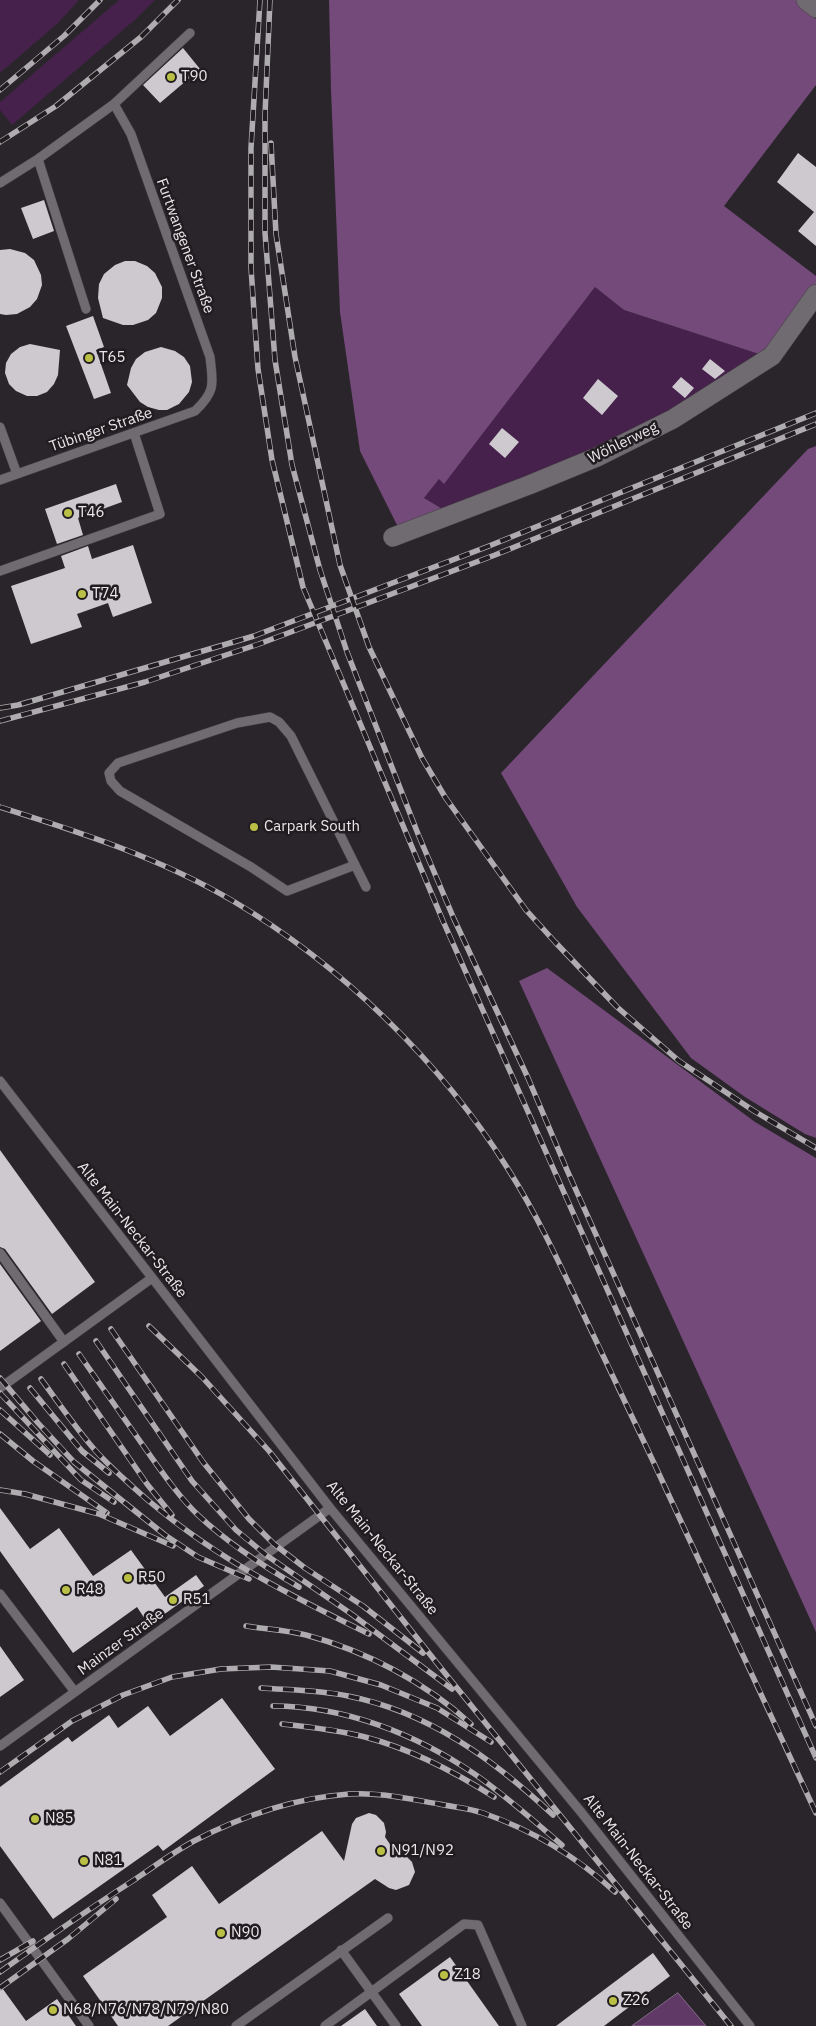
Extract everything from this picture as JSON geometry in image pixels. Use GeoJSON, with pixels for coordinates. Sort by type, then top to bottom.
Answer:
{"type":"FeatureCollection","features":[{"type":"Feature","properties":{"kind":"street"},"geometry":{"type":"LineString","coordinates":[[806,0],[816,8]]}},
{"type":"Feature","properties":{"kind":"street","name":"Wöhlerweg"},"geometry":{"type":"LineString","coordinates":[[393,537],[597,457],[673,419],[772,356],[816,294]]}},
{"type":"Feature","properties":{"kind":"lane"},"geometry":{"type":"LineString","coordinates":[[0,183],[38,159],[114,104],[190,33]]}},
{"type":"Feature","properties":{"kind":"lane","name":"Furtwangener Straße"},"geometry":{"type":"LineString","coordinates":[[114,104],[130,134],[210,357],[213,383],[207,400]]}},
{"type":"Feature","properties":{"kind":"lane"},"geometry":{"type":"LineString","coordinates":[[38,159],[86,309]]}},
{"type":"Feature","properties":{"kind":"lane","name":"Tübinger Straße"},"geometry":{"type":"LineString","coordinates":[[0,480],[195,411],[207,400]]}},
{"type":"Feature","properties":{"kind":"lane"},"geometry":{"type":"LineString","coordinates":[[0,427],[17,474]]}},
{"type":"Feature","properties":{"kind":"lane"},"geometry":{"type":"LineString","coordinates":[[0,571],[160,514],[134,433]]}},
{"type":"Feature","properties":{"kind":"lane"},"geometry":{"type":"LineString","coordinates":[[354,865],[287,891],[251,867],[120,792],[111,781],[109,773],[118,763],[237,723],[270,717],[279,722],[291,736],[366,887]]}},
{"type":"Feature","properties":{"kind":"lane","name":"Alte Main-Neckar-Straße"},"geometry":{"type":"LineString","coordinates":[[0,1081],[330,1508],[581,1812],[750,2026]]}},
{"type":"Feature","properties":{"kind":"lane"},"geometry":{"type":"LineString","coordinates":[[0,1253],[64,1342]]}},
{"type":"Feature","properties":{"kind":"lane"},"geometry":{"type":"LineString","coordinates":[[0,1388],[152,1278]]}},
{"type":"Feature","properties":{"kind":"lane","name":"Mainzer Straße"},"geometry":{"type":"LineString","coordinates":[[0,1746],[330,1508]]}},
{"type":"Feature","properties":{"kind":"lane"},"geometry":{"type":"LineString","coordinates":[[0,1594],[75,1692]]}},
{"type":"Feature","properties":{"kind":"lane"},"geometry":{"type":"LineString","coordinates":[[0,1903],[89,2026]]}},
{"type":"Feature","properties":{"kind":"lane"},"geometry":{"type":"LineString","coordinates":[[236,2026],[388,1918]]}},
{"type":"Feature","properties":{"kind":"lane"},"geometry":{"type":"LineString","coordinates":[[325,2026],[464,1924],[478,1924],[522,2026]]}},
{"type":"Feature","properties":{"kind":"lane"},"geometry":{"type":"LineString","coordinates":[[341,1950],[396,2026]]}},
{"type":"Feature","properties":{"kind":"shaded area"},"geometry":{"type":"Polygon","coordinates":[[[0,0],[79,0],[57,24],[0,73],[0,0]]]}},
{"type":"Feature","properties":{"kind":"shaded area"},"geometry":{"type":"Polygon","coordinates":[[[119,0],[155,0],[137,18],[12,125],[0,110],[0,102],[119,0]]]}},
{"type":"Feature","properties":{"kind":"shaded area"},"geometry":{"type":"Polygon","coordinates":[[[329,0],[796,0],[816,19],[816,85],[724,206],[816,276],[816,294],[796,322],[759,354],[624,310],[595,287],[444,484],[439,479],[424,498],[444,510],[398,527],[360,451],[340,312],[329,0]]]}},
{"type":"Feature","properties":{"kind":"shaded area"},"geometry":{"type":"Polygon","coordinates":[[[595,287],[624,310],[759,354],[736,374],[617,442],[444,510],[423,499],[439,479],[444,483],[595,287]]]}},
{"type":"Feature","properties":{"kind":"shaded area"},"geometry":{"type":"Polygon","coordinates":[[[816,446],[816,1138],[805,1134],[745,1097],[691,1058],[577,907],[501,773],[808,449],[816,446]]]}},
{"type":"Feature","properties":{"kind":"shaded area"},"geometry":{"type":"Polygon","coordinates":[[[547,968],[755,1122],[816,1158],[816,1632],[519,981],[547,968]]]}},
{"type":"Feature","properties":{"kind":"shaded area"},"geometry":{"type":"Polygon","coordinates":[[[678,1993],[706,2026],[632,2026],[678,1993]]]}},
{"type":"Feature","properties":{"kind":"building","name":"T90"},"geometry":{"type":"Polygon","coordinates":[[[183,48],[200,69],[160,103],[143,85],[183,48]]]}},
{"type":"Feature","properties":{"kind":"building"},"geometry":{"type":"Polygon","coordinates":[[[798,153],[816,167],[816,246],[798,231],[814,212],[777,182],[798,153]]]}},
{"type":"Feature","properties":{"kind":"building"},"geometry":{"type":"Polygon","coordinates":[[[44,200],[54,231],[33,239],[21,208],[44,200]]]}},
{"type":"Feature","properties":{"kind":"building"},"geometry":{"type":"Polygon","coordinates":[[[10,249],[25,253],[34,260],[41,275],[42,285],[37,299],[30,307],[17,314],[6,315],[0,314],[0,250],[10,249]]]}},
{"type":"Feature","properties":{"kind":"building"},"geometry":{"type":"Polygon","coordinates":[[[125,261],[135,261],[147,266],[155,273],[162,287],[162,298],[156,313],[148,320],[133,325],[123,325],[103,318],[98,298],[99,284],[104,274],[115,265],[125,261]]]}},
{"type":"Feature","properties":{"kind":"building","name":"T65"},"geometry":{"type":"Polygon","coordinates":[[[93,316],[104,347],[96,350],[111,393],[94,399],[66,326],[93,316]]]}},
{"type":"Feature","properties":{"kind":"building"},"geometry":{"type":"Polygon","coordinates":[[[30,344],[60,350],[58,375],[54,384],[47,392],[37,396],[27,396],[16,391],[9,384],[5,373],[6,363],[11,354],[20,347],[30,344]]]}},
{"type":"Feature","properties":{"kind":"building"},"geometry":{"type":"Polygon","coordinates":[[[161,347],[175,351],[184,357],[190,366],[192,382],[189,392],[179,404],[167,410],[148,407],[140,402],[127,385],[131,368],[136,359],[145,352],[161,347]]]}},
{"type":"Feature","properties":{"kind":"building"},"geometry":{"type":"Polygon","coordinates":[[[710,359],[725,371],[715,379],[702,369],[710,359]]]}},
{"type":"Feature","properties":{"kind":"building"},"geometry":{"type":"Polygon","coordinates":[[[681,377],[694,388],[685,398],[672,387],[681,377]]]}},
{"type":"Feature","properties":{"kind":"building"},"geometry":{"type":"Polygon","coordinates":[[[598,379],[618,396],[602,415],[583,398],[598,379]]]}},
{"type":"Feature","properties":{"kind":"building"},"geometry":{"type":"Polygon","coordinates":[[[502,428],[519,442],[505,458],[489,444],[502,428]]]}},
{"type":"Feature","properties":{"kind":"building","name":"T46"},"geometry":{"type":"Polygon","coordinates":[[[116,484],[122,502],[78,518],[83,535],[57,544],[45,509],[116,484]]]}},
{"type":"Feature","properties":{"kind":"building","name":"T74"},"geometry":{"type":"Polygon","coordinates":[[[133,545],[152,603],[113,617],[108,603],[77,614],[82,627],[31,644],[11,586],[65,568],[61,556],[88,546],[92,559],[133,545]]]}},
{"type":"Feature","properties":{"kind":"building"},"geometry":{"type":"Polygon","coordinates":[[[0,1150],[95,1282],[52,1314],[5,1249],[0,1247],[0,1150]]]}},
{"type":"Feature","properties":{"kind":"building"},"geometry":{"type":"Polygon","coordinates":[[[0,1264],[41,1321],[0,1351],[0,1264]]]}},
{"type":"Feature","properties":{"kind":"building","name":"R48"},"geometry":{"type":"Polygon","coordinates":[[[0,1508],[30,1549],[59,1528],[93,1576],[131,1550],[165,1597],[196,1575],[204,1586],[149,1625],[137,1607],[73,1653],[0,1551],[0,1508]]]}},
{"type":"Feature","properties":{"kind":"building"},"geometry":{"type":"Polygon","coordinates":[[[0,1646],[24,1680],[0,1697],[0,1646]]]}},
{"type":"Feature","properties":{"kind":"building"},"geometry":{"type":"Polygon","coordinates":[[[222,1698],[275,1769],[163,1851],[158,1845],[53,1919],[0,1846],[0,1787],[68,1737],[72,1742],[109,1715],[118,1728],[148,1706],[170,1736],[222,1698]]]}},
{"type":"Feature","properties":{"kind":"building","name":"N90"},"geometry":{"type":"Polygon","coordinates":[[[369,1813],[376,1815],[384,1823],[385,1837],[396,1853],[404,1854],[412,1862],[415,1872],[409,1885],[396,1890],[375,1879],[168,2026],[118,2026],[83,1976],[167,1917],[152,1895],[192,1866],[219,1904],[322,1831],[344,1861],[352,1824],[356,1818],[369,1813]]]}},
{"type":"Feature","properties":{"kind":"building","name":"Z26"},"geometry":{"type":"Polygon","coordinates":[[[653,1953],[670,1976],[604,2026],[556,2026],[653,1953]]]}},
{"type":"Feature","properties":{"kind":"building","name":"Z18"},"geometry":{"type":"Polygon","coordinates":[[[450,1957],[499,2026],[422,2026],[399,1994],[450,1957]]]}},
{"type":"Feature","properties":{"kind":"building","name":"N68/N76/N78/N79/N80"},"geometry":{"type":"Polygon","coordinates":[[[0,1985],[26,2021],[57,1999],[76,2026],[0,2026],[0,1985]]]}},
{"type":"Feature","properties":{"kind":"building"},"geometry":{"type":"Polygon","coordinates":[[[365,2009],[377,2026],[341,2026],[365,2009]]]}},
{"type":"Feature","properties":{"kind":"railway"},"geometry":{"type":"LineString","coordinates":[[0,90],[64,36],[100,0]]}},
{"type":"Feature","properties":{"kind":"railway"},"geometry":{"type":"LineString","coordinates":[[0,142],[56,106],[141,37],[178,0]]}},
{"type":"Feature","properties":{"kind":"railway"},"geometry":{"type":"LineString","coordinates":[[260,0],[251,148],[251,268],[258,369],[272,460],[303,587],[443,921],[816,1758]]}},
{"type":"Feature","properties":{"kind":"railway"},"geometry":{"type":"LineString","coordinates":[[270,0],[265,115],[265,233],[275,360],[292,465],[320,570],[347,652],[418,834],[454,919],[528,1078],[567,1170],[816,1726]]}},
{"type":"Feature","properties":{"kind":"railway"},"geometry":{"type":"LineString","coordinates":[[271,143],[276,234],[295,357],[340,565],[369,647],[422,758],[445,797],[526,910],[617,1007],[679,1061],[754,1111],[816,1148]]}},
{"type":"Feature","properties":{"kind":"railway"},"geometry":{"type":"LineString","coordinates":[[0,708],[18,705],[254,636],[489,546],[816,413]]}},
{"type":"Feature","properties":{"kind":"railway"},"geometry":{"type":"LineString","coordinates":[[0,721],[145,682],[259,644],[495,555],[816,424]]}},
{"type":"Feature","properties":{"kind":"railway"},"geometry":{"type":"LineString","coordinates":[[0,807],[90,836],[148,859],[233,901],[273,926],[350,986],[386,1019],[452,1091],[482,1130],[508,1169],[546,1237],[653,1461],[816,1813]]}},
{"type":"Feature","properties":{"kind":"railway"},"geometry":{"type":"LineString","coordinates":[[149,1326],[202,1377],[269,1451],[440,1667],[731,2026]]}},
{"type":"Feature","properties":{"kind":"railway"},"geometry":{"type":"LineString","coordinates":[[111,1329],[203,1462],[249,1519],[274,1544],[305,1568],[363,1606],[423,1653]]}},
{"type":"Feature","properties":{"kind":"railway"},"geometry":{"type":"LineString","coordinates":[[96,1341],[192,1481],[236,1530],[266,1555],[350,1613],[452,1689]]}},
{"type":"Feature","properties":{"kind":"railway"},"geometry":{"type":"LineString","coordinates":[[79,1354],[162,1472],[191,1508],[234,1545],[259,1563],[299,1587]]}},
{"type":"Feature","properties":{"kind":"railway"},"geometry":{"type":"LineString","coordinates":[[64,1364],[147,1484],[172,1515]]}},
{"type":"Feature","properties":{"kind":"railway"},"geometry":{"type":"LineString","coordinates":[[0,1378],[74,1462],[165,1535],[198,1557],[249,1579]]}},
{"type":"Feature","properties":{"kind":"railway"},"geometry":{"type":"LineString","coordinates":[[41,1379],[87,1441],[134,1488],[161,1511],[217,1552],[246,1570],[306,1603],[369,1634]]}},
{"type":"Feature","properties":{"kind":"railway"},"geometry":{"type":"LineString","coordinates":[[30,1388],[82,1451],[109,1473]]}},
{"type":"Feature","properties":{"kind":"railway"},"geometry":{"type":"LineString","coordinates":[[0,1393],[81,1480],[114,1502]]}},
{"type":"Feature","properties":{"kind":"railway"},"geometry":{"type":"LineString","coordinates":[[0,1410],[50,1455]]}},
{"type":"Feature","properties":{"kind":"railway"},"geometry":{"type":"LineString","coordinates":[[0,1434],[33,1461],[107,1513]]}},
{"type":"Feature","properties":{"kind":"railway"},"geometry":{"type":"LineString","coordinates":[[0,1490],[25,1494],[99,1514],[173,1546]]}},
{"type":"Feature","properties":{"kind":"railway"},"geometry":{"type":"LineString","coordinates":[[246,1626],[306,1635],[372,1659],[394,1670],[434,1695],[471,1724]]}},
{"type":"Feature","properties":{"kind":"railway"},"geometry":{"type":"LineString","coordinates":[[0,1772],[72,1721],[123,1695],[172,1677],[221,1669],[271,1667],[330,1671],[381,1685],[437,1708],[491,1742]]}},
{"type":"Feature","properties":{"kind":"railway"},"geometry":{"type":"LineString","coordinates":[[261,1688],[337,1694],[378,1703],[406,1714],[433,1726],[484,1757],[553,1815]]}},
{"type":"Feature","properties":{"kind":"railway"},"geometry":{"type":"LineString","coordinates":[[273,1706],[300,1707],[353,1717],[379,1725],[429,1747],[453,1760],[487,1783],[562,1845]]}},
{"type":"Feature","properties":{"kind":"railway"},"geometry":{"type":"LineString","coordinates":[[282,1724],[345,1732],[382,1742],[432,1762],[494,1797]]}},
{"type":"Feature","properties":{"kind":"railway"},"geometry":{"type":"LineString","coordinates":[[0,1972],[81,1915],[194,1841],[250,1816],[289,1804],[329,1796],[349,1794],[383,1795],[483,1813],[536,1836],[553,1846],[585,1867],[615,1892]]}},
{"type":"Feature","properties":{"kind":"railway"},"geometry":{"type":"LineString","coordinates":[[0,1988],[68,1939],[116,1899]]}},
{"type":"Feature","properties":{"kind":"railway"},"geometry":{"type":"LineString","coordinates":[[0,1960],[33,1941]]}},
{"type":"Feature","properties":{"kind":"place","name":"T90"},"geometry":{"type":"Point","coordinates":[171,77]}},
{"type":"Feature","properties":{"kind":"place","name":"T65"},"geometry":{"type":"Point","coordinates":[89,358]}},
{"type":"Feature","properties":{"kind":"place","name":"T46"},"geometry":{"type":"Point","coordinates":[68,513]}},
{"type":"Feature","properties":{"kind":"place","name":"T74"},"geometry":{"type":"Point","coordinates":[82,594]}},
{"type":"Feature","properties":{"kind":"place","name":"Carpark South"},"geometry":{"type":"Point","coordinates":[254,827]}},
{"type":"Feature","properties":{"kind":"place","name":"R50"},"geometry":{"type":"Point","coordinates":[128,1578]}},
{"type":"Feature","properties":{"kind":"place","name":"R48"},"geometry":{"type":"Point","coordinates":[66,1590]}},
{"type":"Feature","properties":{"kind":"place","name":"R51"},"geometry":{"type":"Point","coordinates":[173,1600]}},
{"type":"Feature","properties":{"kind":"place","name":"N85"},"geometry":{"type":"Point","coordinates":[35,1819]}},
{"type":"Feature","properties":{"kind":"place","name":"N91/N92"},"geometry":{"type":"Point","coordinates":[381,1851]}},
{"type":"Feature","properties":{"kind":"place","name":"N81"},"geometry":{"type":"Point","coordinates":[84,1861]}},
{"type":"Feature","properties":{"kind":"place","name":"N90"},"geometry":{"type":"Point","coordinates":[221,1933]}},
{"type":"Feature","properties":{"kind":"place","name":"Z18"},"geometry":{"type":"Point","coordinates":[444,1975]}},
{"type":"Feature","properties":{"kind":"place","name":"Z26"},"geometry":{"type":"Point","coordinates":[613,2001]}},
{"type":"Feature","properties":{"kind":"place","name":"N68/N76/N78/N79/N80"},"geometry":{"type":"Point","coordinates":[53,2010]}}]}
